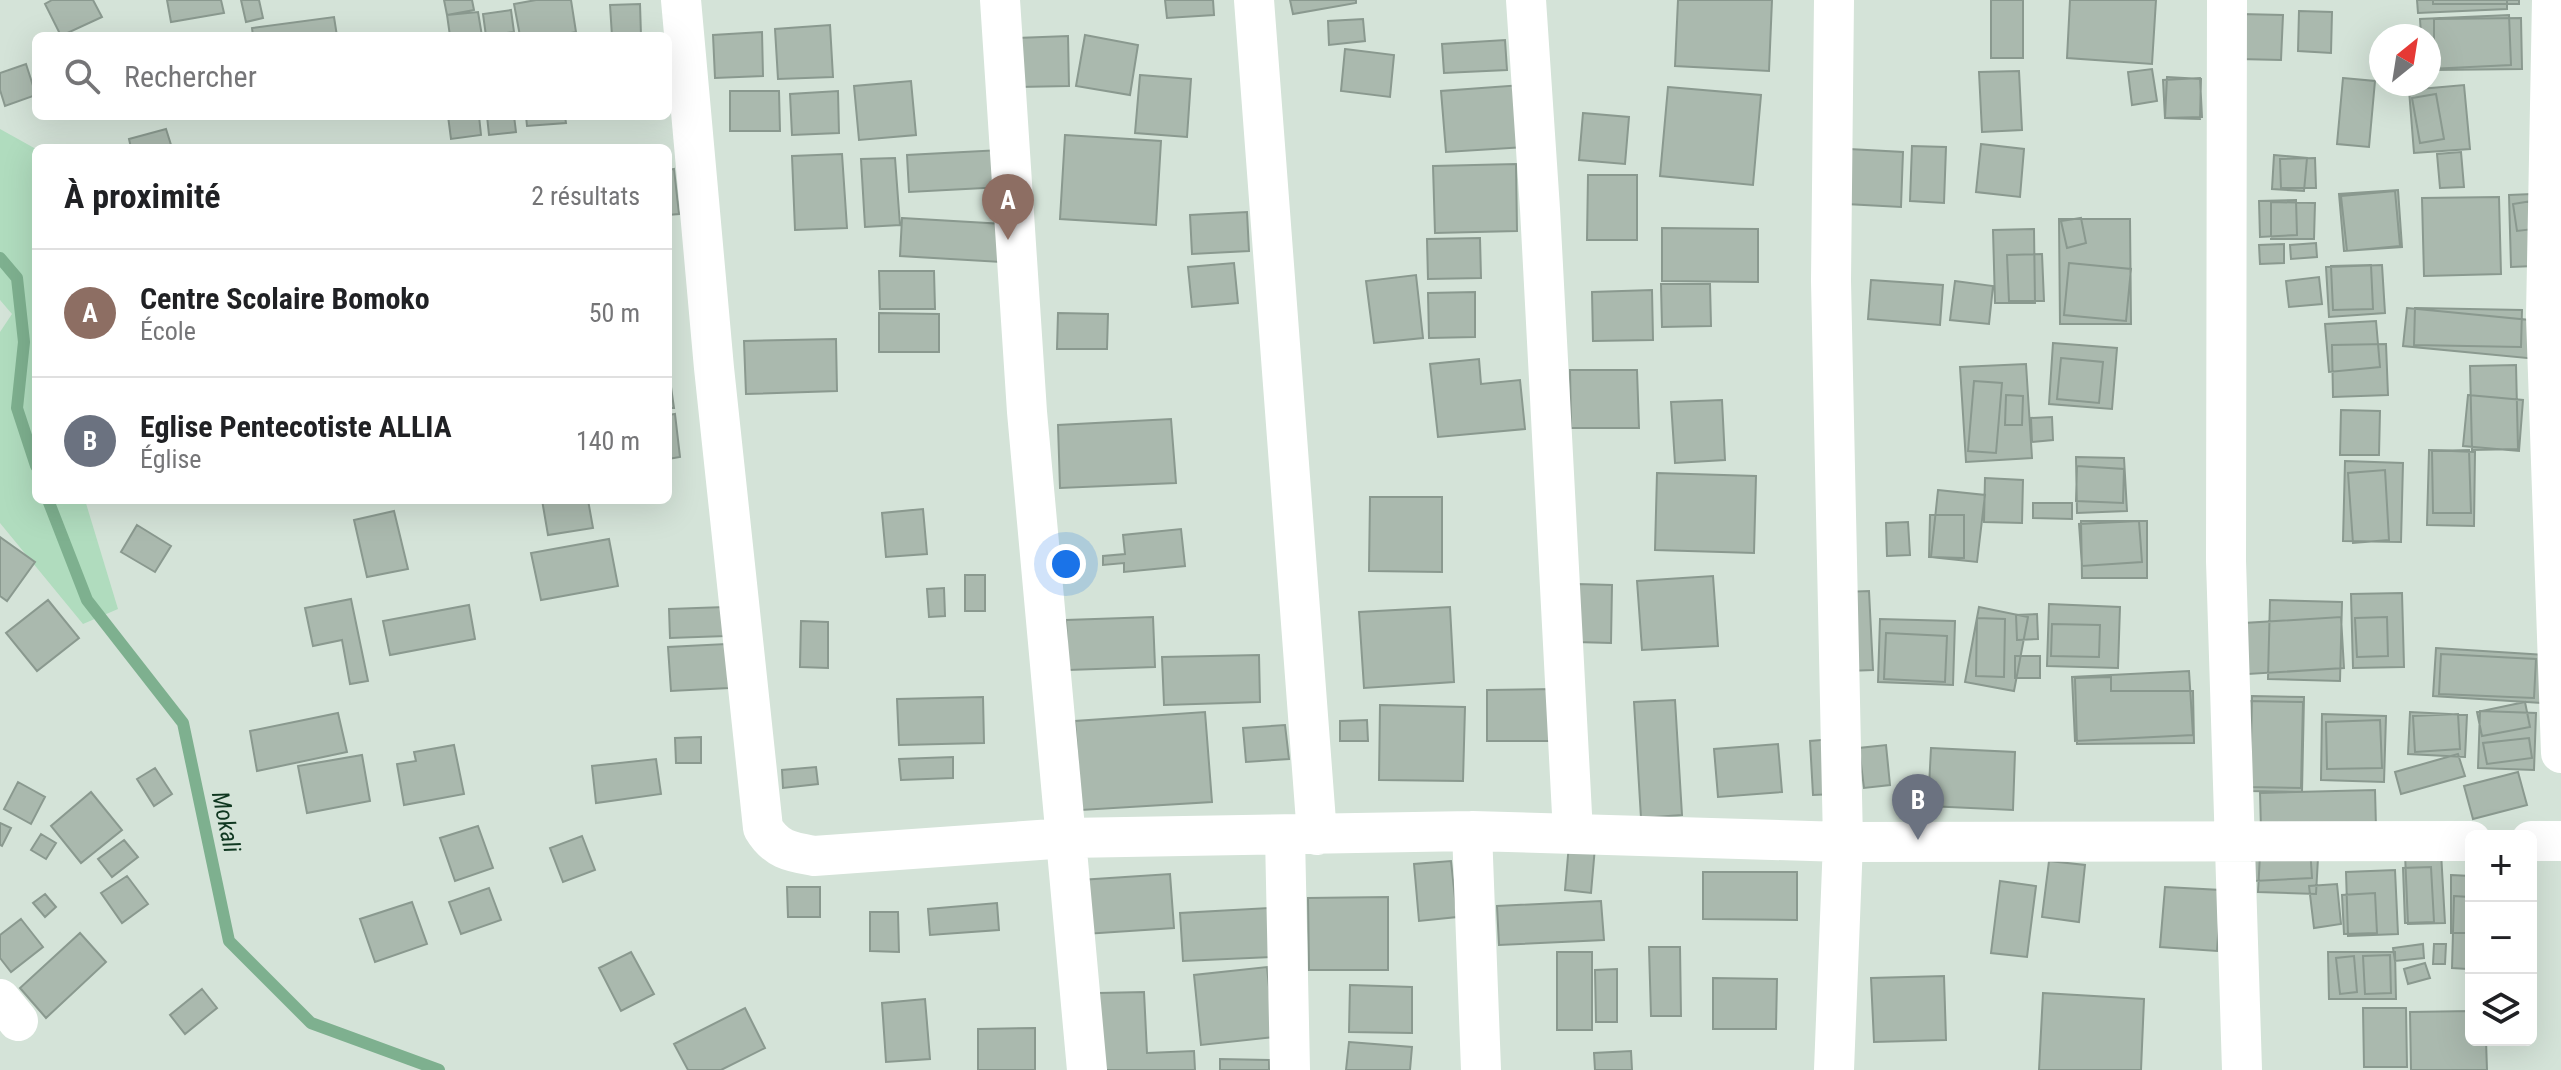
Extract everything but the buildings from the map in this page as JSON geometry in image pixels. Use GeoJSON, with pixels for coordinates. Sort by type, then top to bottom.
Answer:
{"type":"FeatureCollection","features":[{"type":"Feature","properties":{"kind":"street"},"geometry":{"type":"LineString","coordinates":[[681,0],[714,368],[763,828],[771,841],[787,852],[814,856],[1067,838],[1472,831],[1843,842],[2465,841]]}},
{"type":"Feature","properties":{"kind":"street"},"geometry":{"type":"LineString","coordinates":[[1000,0],[1027,412],[1087,1070]]}},
{"type":"Feature","properties":{"kind":"street"},"geometry":{"type":"LineString","coordinates":[[1254,0],[1301,836],[1290,1070]]}},
{"type":"Feature","properties":{"kind":"street"},"geometry":{"type":"LineString","coordinates":[[1526,0],[1573,833]]}},
{"type":"Feature","properties":{"kind":"street"},"geometry":{"type":"LineString","coordinates":[[1834,0],[1831,281],[1843,842],[1834,1070]]}},
{"type":"Feature","properties":{"kind":"street"},"geometry":{"type":"LineString","coordinates":[[2227,0],[2226,561],[2242,1070]]}},
{"type":"Feature","properties":{"kind":"street"},"geometry":{"type":"LineString","coordinates":[[2552,0],[2546,316],[2561,753]]}},
{"type":"Feature","properties":{"kind":"street"},"geometry":{"type":"LineString","coordinates":[[1472,831],[1481,1070]]}},
{"type":"Feature","properties":{"kind":"street"},"geometry":{"type":"LineString","coordinates":[[2537,841],[2561,841]]}},
{"type":"Feature","properties":{"kind":"green space"},"geometry":{"type":"Polygon","coordinates":[[[0,129],[32,147],[32,504],[86,504],[118,609],[83,624],[0,523],[0,332],[12,314],[0,300],[0,129]]]}},
{"type":"Feature","properties":{"kind":"waterway","name":"Mokali"},"geometry":{"type":"LineString","coordinates":[[0,258],[17,278],[24,342],[17,408],[32,454]]}},
{"type":"Feature","properties":{"kind":"waterway","name":"Mokali"},"geometry":{"type":"LineString","coordinates":[[50,504],[87,600],[183,723],[229,941],[311,1023],[439,1070]]}},
{"type":"Feature","properties":{"kind":"place","name":"Centre Scolaire Bomoko"},"geometry":{"type":"Point","coordinates":[1008,240]}},
{"type":"Feature","properties":{"kind":"place","name":"Eglise Pentecotiste ALLIA"},"geometry":{"type":"Point","coordinates":[1918,840]}}]}
